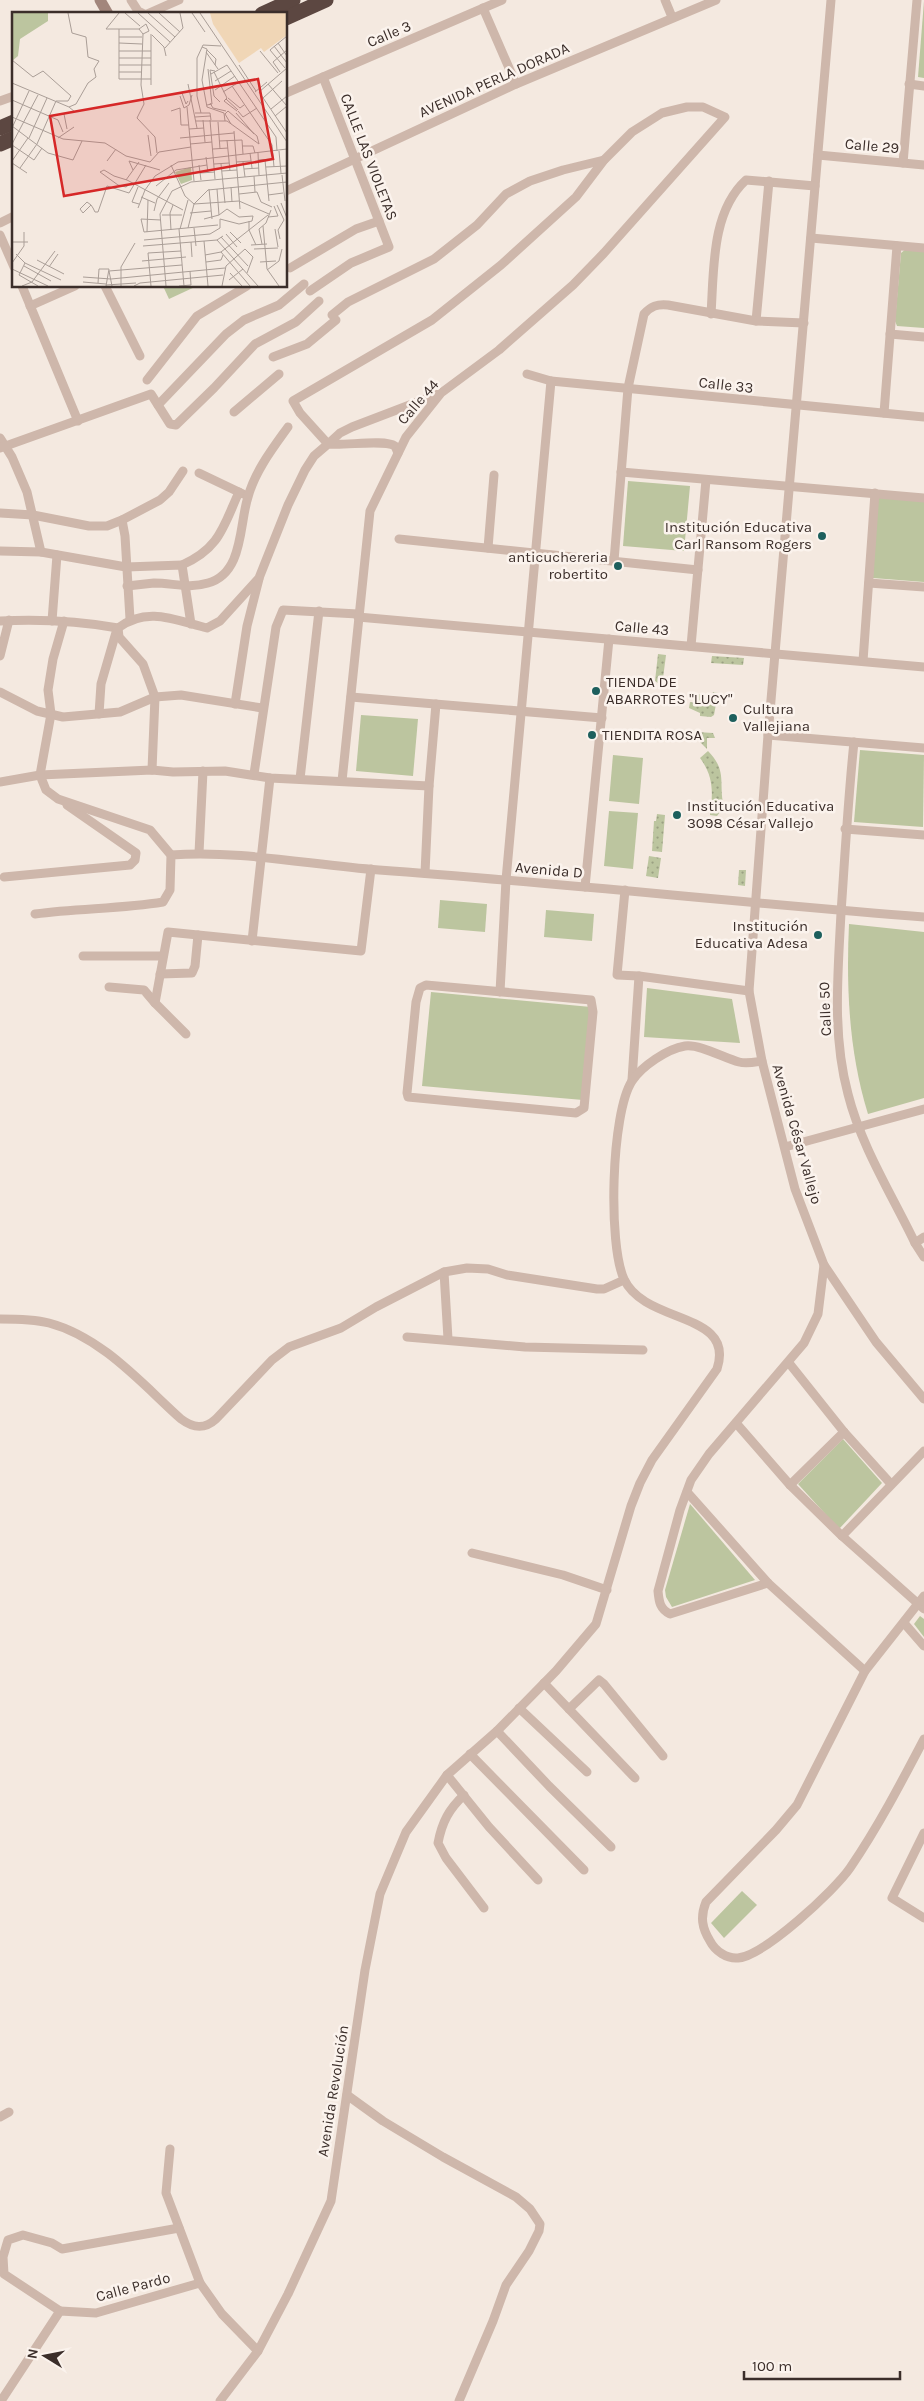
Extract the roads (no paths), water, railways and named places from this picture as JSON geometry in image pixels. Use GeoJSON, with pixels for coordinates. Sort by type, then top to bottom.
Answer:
{"type":"FeatureCollection","features":[{"type":"Feature","properties":{"kind":"highway"},"geometry":{"type":"LineString","coordinates":[[266,12],[293,0]]}},
{"type":"Feature","properties":{"kind":"highway"},"geometry":{"type":"LineString","coordinates":[[288,17],[326,0]]}},
{"type":"Feature","properties":{"kind":"highway"},"geometry":{"type":"LineString","coordinates":[[0,128],[12,123]]}},
{"type":"Feature","properties":{"kind":"highway"},"geometry":{"type":"LineString","coordinates":[[0,144],[12,139]]}},
{"type":"Feature","properties":{"kind":"street"},"geometry":{"type":"LineString","coordinates":[[100,0],[107,12]]}},
{"type":"Feature","properties":{"kind":"street"},"geometry":{"type":"LineString","coordinates":[[131,0],[141,12]]}},
{"type":"Feature","properties":{"kind":"street"},"geometry":{"type":"LineString","coordinates":[[151,12],[179,0]]}},
{"type":"Feature","properties":{"kind":"street","name":"Calle 3"},"geometry":{"type":"LineString","coordinates":[[288,92],[502,0]]}},
{"type":"Feature","properties":{"kind":"street"},"geometry":{"type":"LineString","coordinates":[[664,0],[672,17]]}},
{"type":"Feature","properties":{"kind":"street","name":"AVENIDA PERLA DORADA"},"geometry":{"type":"LineString","coordinates":[[288,190],[516,84],[716,0]]}},
{"type":"Feature","properties":{"kind":"street","name":"Avenida César Vallejo"},"geometry":{"type":"LineString","coordinates":[[831,0],[768,735],[749,991],[762,1061],[795,1189],[824,1265],[876,1342],[924,1398]]}},
{"type":"Feature","properties":{"kind":"street"},"geometry":{"type":"LineString","coordinates":[[903,163],[917,0]]}},
{"type":"Feature","properties":{"kind":"street"},"geometry":{"type":"LineString","coordinates":[[483,8],[516,84]]}},
{"type":"Feature","properties":{"kind":"street","name":"CALLE LAS VIOLETAS"},"geometry":{"type":"LineString","coordinates":[[158,405],[226,334],[244,320],[279,305],[351,263],[389,247],[323,77]]}},
{"type":"Feature","properties":{"kind":"street"},"geometry":{"type":"LineString","coordinates":[[910,84],[924,86]]}},
{"type":"Feature","properties":{"kind":"street"},"geometry":{"type":"LineString","coordinates":[[0,101],[12,97]]}},
{"type":"Feature","properties":{"kind":"street","name":"Calle 44"},"geometry":{"type":"LineString","coordinates":[[342,781],[370,511],[406,437],[441,393],[499,350],[573,285],[604,253],[725,117],[703,107],[687,108],[662,114],[632,132],[604,160]]}},
{"type":"Feature","properties":{"kind":"street","name":"Calle 29"},"geometry":{"type":"LineString","coordinates":[[818,155],[924,164]]}},
{"type":"Feature","properties":{"kind":"street"},"geometry":{"type":"LineString","coordinates":[[273,357],[307,344],[348,302],[378,285],[434,259],[477,225],[506,194],[530,181],[563,170],[604,160]]}},
{"type":"Feature","properties":{"kind":"street"},"geometry":{"type":"LineString","coordinates":[[398,452],[395,446],[383,442],[350,445],[328,444],[300,413],[293,401],[432,320],[501,265],[576,198],[604,160]]}},
{"type":"Feature","properties":{"kind":"street"},"geometry":{"type":"LineString","coordinates":[[711,314],[715,258],[728,203],[735,190],[746,180],[815,186]]}},
{"type":"Feature","properties":{"kind":"street"},"geometry":{"type":"LineString","coordinates":[[756,321],[769,181]]}},
{"type":"Feature","properties":{"kind":"street"},"geometry":{"type":"LineString","coordinates":[[0,223],[12,217]]}},
{"type":"Feature","properties":{"kind":"street"},"geometry":{"type":"LineString","coordinates":[[290,268],[349,233],[379,221]]}},
{"type":"Feature","properties":{"kind":"street"},"geometry":{"type":"LineString","coordinates":[[0,235],[12,263]]}},
{"type":"Feature","properties":{"kind":"street"},"geometry":{"type":"LineString","coordinates":[[811,238],[924,248]]}},
{"type":"Feature","properties":{"kind":"street"},"geometry":{"type":"LineString","coordinates":[[884,413],[897,246]]}},
{"type":"Feature","properties":{"kind":"street"},"geometry":{"type":"LineString","coordinates":[[23,288],[78,421]]}},
{"type":"Feature","properties":{"kind":"street"},"geometry":{"type":"LineString","coordinates":[[30,306],[70,288]]}},
{"type":"Feature","properties":{"kind":"street"},"geometry":{"type":"LineString","coordinates":[[106,288],[140,356]]}},
{"type":"Feature","properties":{"kind":"street"},"geometry":{"type":"LineString","coordinates":[[147,380],[197,316],[244,288]]}},
{"type":"Feature","properties":{"kind":"street"},"geometry":{"type":"LineString","coordinates":[[2,448],[151,394],[170,424],[176,424],[214,388],[255,344],[296,322],[319,301]]}},
{"type":"Feature","properties":{"kind":"street"},"geometry":{"type":"LineString","coordinates":[[614,561],[628,388],[644,314],[649,309],[660,305],[756,321],[804,323]]}},
{"type":"Feature","properties":{"kind":"street"},"geometry":{"type":"LineString","coordinates":[[890,334],[924,337]]}},
{"type":"Feature","properties":{"kind":"street"},"geometry":{"type":"LineString","coordinates":[[234,412],[279,374]]}},
{"type":"Feature","properties":{"kind":"street","name":"Calle 33"},"geometry":{"type":"LineString","coordinates":[[527,374],[551,381],[924,417]]}},
{"type":"Feature","properties":{"kind":"street"},"geometry":{"type":"LineString","coordinates":[[500,992],[506,880],[551,381]]}},
{"type":"Feature","properties":{"kind":"street"},"geometry":{"type":"LineString","coordinates":[[235,704],[247,626],[259,578],[288,505],[314,456],[340,433],[352,427],[441,393]]}},
{"type":"Feature","properties":{"kind":"street"},"geometry":{"type":"LineString","coordinates":[[128,586],[155,583],[186,587],[209,583],[221,575],[232,562],[242,534],[248,496],[267,456],[288,427]]}},
{"type":"Feature","properties":{"kind":"street"},"geometry":{"type":"LineString","coordinates":[[0,438],[2,448],[16,466],[34,515],[41,552]]}},
{"type":"Feature","properties":{"kind":"street"},"geometry":{"type":"LineString","coordinates":[[0,513],[34,515],[89,526],[107,526],[160,500],[169,492],[183,471]]}},
{"type":"Feature","properties":{"kind":"street"},"geometry":{"type":"LineString","coordinates":[[621,472],[924,498]]}},
{"type":"Feature","properties":{"kind":"street"},"geometry":{"type":"LineString","coordinates":[[198,473],[248,496]]}},
{"type":"Feature","properties":{"kind":"street"},"geometry":{"type":"LineString","coordinates":[[488,548],[494,475]]}},
{"type":"Feature","properties":{"kind":"street"},"geometry":{"type":"LineString","coordinates":[[691,646],[706,480]]}},
{"type":"Feature","properties":{"kind":"street"},"geometry":{"type":"LineString","coordinates":[[0,551],[41,552],[126,566],[182,565],[200,557],[216,543],[239,492]]}},
{"type":"Feature","properties":{"kind":"street"},"geometry":{"type":"LineString","coordinates":[[863,662],[875,494]]}},
{"type":"Feature","properties":{"kind":"street"},"geometry":{"type":"LineString","coordinates":[[122,520],[125,536],[130,619]]}},
{"type":"Feature","properties":{"kind":"street"},"geometry":{"type":"LineString","coordinates":[[399,538],[698,570]]}},
{"type":"Feature","properties":{"kind":"street"},"geometry":{"type":"LineString","coordinates":[[52,621],[57,555]]}},
{"type":"Feature","properties":{"kind":"street"},"geometry":{"type":"LineString","coordinates":[[182,565],[191,624]]}},
{"type":"Feature","properties":{"kind":"street"},"geometry":{"type":"LineString","coordinates":[[99,714],[101,684],[118,628],[130,619],[158,616],[174,618],[207,628],[220,621],[259,578]]}},
{"type":"Feature","properties":{"kind":"street"},"geometry":{"type":"LineString","coordinates":[[869,583],[924,587]]}},
{"type":"Feature","properties":{"kind":"street","name":"Calle 43"},"geometry":{"type":"LineString","coordinates":[[262,708],[276,627],[283,610],[319,611],[528,632],[924,667]]}},
{"type":"Feature","properties":{"kind":"street"},"geometry":{"type":"LineString","coordinates":[[300,779],[319,611]]}},
{"type":"Feature","properties":{"kind":"street"},"geometry":{"type":"LineString","coordinates":[[0,656],[5,621],[85,622],[118,628]]}},
{"type":"Feature","properties":{"kind":"street"},"geometry":{"type":"LineString","coordinates":[[4,877],[130,865],[135,860],[136,853],[46,790],[40,775],[51,714],[48,690],[53,659],[64,622]]}},
{"type":"Feature","properties":{"kind":"street"},"geometry":{"type":"LineString","coordinates":[[118,628],[119,637],[143,664],[155,697],[152,770]]}},
{"type":"Feature","properties":{"kind":"street"},"geometry":{"type":"LineString","coordinates":[[586,887],[609,639]]}},
{"type":"Feature","properties":{"kind":"street"},"geometry":{"type":"LineString","coordinates":[[0,692],[37,711],[63,717],[120,712],[155,697],[181,695],[262,708],[254,774]]}},
{"type":"Feature","properties":{"kind":"street"},"geometry":{"type":"LineString","coordinates":[[350,697],[602,718]]}},
{"type":"Feature","properties":{"kind":"street"},"geometry":{"type":"LineString","coordinates":[[425,873],[429,786],[436,704]]}},
{"type":"Feature","properties":{"kind":"street"},"geometry":{"type":"LineString","coordinates":[[768,735],[924,748]]}},
{"type":"Feature","properties":{"kind":"street","name":"Calle 50"},"geometry":{"type":"LineString","coordinates":[[854,742],[845,829],[836,987],[841,1062],[848,1094],[859,1127],[915,1243],[924,1257]]}},
{"type":"Feature","properties":{"kind":"street"},"geometry":{"type":"LineString","coordinates":[[0,782],[40,775],[152,770],[173,772],[203,771],[254,774],[270,778],[429,786]]}},
{"type":"Feature","properties":{"kind":"street"},"geometry":{"type":"LineString","coordinates":[[199,853],[203,771]]}},
{"type":"Feature","properties":{"kind":"street"},"geometry":{"type":"LineString","coordinates":[[252,941],[270,778]]}},
{"type":"Feature","properties":{"kind":"street"},"geometry":{"type":"LineString","coordinates":[[35,914],[163,902],[170,890],[171,855],[150,830],[58,799]]}},
{"type":"Feature","properties":{"kind":"street"},"geometry":{"type":"LineString","coordinates":[[845,829],[924,836]]}},
{"type":"Feature","properties":{"kind":"street","name":"Avenida D"},"geometry":{"type":"LineString","coordinates":[[171,855],[199,853],[262,858],[924,917]]}},
{"type":"Feature","properties":{"kind":"street"},"geometry":{"type":"LineString","coordinates":[[154,1003],[168,932],[361,950],[371,869]]}},
{"type":"Feature","properties":{"kind":"street"},"geometry":{"type":"LineString","coordinates":[[625,890],[617,975],[639,976],[749,991]]}},
{"type":"Feature","properties":{"kind":"street"},"geometry":{"type":"LineString","coordinates":[[160,974],[192,973],[195,966],[198,935]]}},
{"type":"Feature","properties":{"kind":"street"},"geometry":{"type":"LineString","coordinates":[[83,956],[164,956]]}},
{"type":"Feature","properties":{"kind":"street"},"geometry":{"type":"LineString","coordinates":[[632,1080],[639,976]]}},
{"type":"Feature","properties":{"kind":"street"},"geometry":{"type":"LineString","coordinates":[[426,985],[500,992],[590,1000],[593,1012],[584,1108],[580,1111],[566,1112],[407,1095],[416,1002],[420,988],[426,985]]}},
{"type":"Feature","properties":{"kind":"street"},"geometry":{"type":"LineString","coordinates":[[109,987],[144,990],[154,1003],[186,1034]]}},
{"type":"Feature","properties":{"kind":"street"},"geometry":{"type":"LineString","coordinates":[[0,1318],[38,1321],[67,1330],[91,1343],[123,1366],[189,1425],[202,1427],[216,1419],[264,1368],[290,1348],[340,1328],[444,1272],[467,1268],[488,1269],[507,1275],[597,1290],[604,1290],[624,1280],[615,1236],[613,1198],[620,1126],[626,1092],[632,1080],[646,1067],[663,1056],[686,1046],[740,1062],[762,1061]]}},
{"type":"Feature","properties":{"kind":"street"},"geometry":{"type":"LineString","coordinates":[[785,1147],[924,1110]]}},
{"type":"Feature","properties":{"kind":"street"},"geometry":{"type":"LineString","coordinates":[[915,1243],[924,1237]]}},
{"type":"Feature","properties":{"kind":"street"},"geometry":{"type":"LineString","coordinates":[[768,1583],[670,1614],[663,1611],[658,1602],[658,1591],[687,1492],[697,1471],[736,1423],[790,1363],[804,1343],[816,1322],[824,1265]]}},
{"type":"Feature","properties":{"kind":"street"},"geometry":{"type":"LineString","coordinates":[[444,1272],[448,1339]]}},
{"type":"Feature","properties":{"kind":"street","name":"Avenida Revolución"},"geometry":{"type":"LineString","coordinates":[[220,2401],[258,2350],[288,2294],[331,2201],[365,1970],[380,1894],[406,1832],[447,1775],[497,1731],[544,1683],[596,1624],[631,1506],[640,1483],[652,1460],[717,1369],[721,1358],[718,1342],[704,1328],[693,1321],[664,1313],[642,1301],[624,1280]]}},
{"type":"Feature","properties":{"kind":"street"},"geometry":{"type":"LineString","coordinates":[[407,1336],[525,1347],[643,1350]]}},
{"type":"Feature","properties":{"kind":"street"},"geometry":{"type":"LineString","coordinates":[[790,1363],[844,1432],[891,1484]]}},
{"type":"Feature","properties":{"kind":"street"},"geometry":{"type":"LineString","coordinates":[[736,1423],[790,1485],[842,1536],[921,1607]]}},
{"type":"Feature","properties":{"kind":"street"},"geometry":{"type":"LineString","coordinates":[[790,1485],[844,1432]]}},
{"type":"Feature","properties":{"kind":"street"},"geometry":{"type":"LineString","coordinates":[[842,1536],[924,1451]]}},
{"type":"Feature","properties":{"kind":"street"},"geometry":{"type":"LineString","coordinates":[[687,1492],[768,1583],[865,1671]]}},
{"type":"Feature","properties":{"kind":"street"},"geometry":{"type":"LineString","coordinates":[[472,1553],[563,1575],[607,1590]]}},
{"type":"Feature","properties":{"kind":"street"},"geometry":{"type":"LineString","coordinates":[[924,1596],[921,1607],[904,1623],[865,1671],[797,1805],[776,1830],[706,1902],[702,1916],[703,1926],[712,1945],[730,1957],[744,1956],[780,1934],[812,1908],[849,1870],[883,1815],[924,1739]]}},
{"type":"Feature","properties":{"kind":"street"},"geometry":{"type":"LineString","coordinates":[[904,1623],[924,1646]]}},
{"type":"Feature","properties":{"kind":"street"},"geometry":{"type":"LineString","coordinates":[[569,1709],[598,1680],[604,1684],[663,1756]]}},
{"type":"Feature","properties":{"kind":"street"},"geometry":{"type":"LineString","coordinates":[[544,1683],[635,1778]]}},
{"type":"Feature","properties":{"kind":"street"},"geometry":{"type":"LineString","coordinates":[[519,1708],[587,1772]]}},
{"type":"Feature","properties":{"kind":"street"},"geometry":{"type":"LineString","coordinates":[[497,1731],[549,1786],[612,1847]]}},
{"type":"Feature","properties":{"kind":"street"},"geometry":{"type":"LineString","coordinates":[[470,1754],[584,1870]]}},
{"type":"Feature","properties":{"kind":"street"},"geometry":{"type":"LineString","coordinates":[[447,1775],[489,1827],[538,1880]]}},
{"type":"Feature","properties":{"kind":"street"},"geometry":{"type":"LineString","coordinates":[[464,1795],[451,1807],[445,1817],[438,1843],[446,1858],[484,1908]]}},
{"type":"Feature","properties":{"kind":"street"},"geometry":{"type":"LineString","coordinates":[[924,1833],[892,1898],[924,1918]]}},
{"type":"Feature","properties":{"kind":"street"},"geometry":{"type":"LineString","coordinates":[[347,2096],[442,2158],[516,2197],[530,2210],[540,2224],[540,2231],[529,2251],[506,2285],[494,2321],[459,2401]]}},
{"type":"Feature","properties":{"kind":"street"},"geometry":{"type":"LineString","coordinates":[[0,2118],[9,2112]]}},
{"type":"Feature","properties":{"kind":"street"},"geometry":{"type":"LineString","coordinates":[[170,2149],[166,2193],[200,2283],[222,2314],[258,2350]]}},
{"type":"Feature","properties":{"kind":"street"},"geometry":{"type":"LineString","coordinates":[[1,2401],[60,2310],[4,2274],[3,2257],[8,2240],[23,2235],[52,2243],[62,2249],[179,2228]]}},
{"type":"Feature","properties":{"kind":"street","name":"Calle Pardo"},"geometry":{"type":"LineString","coordinates":[[60,2310],[96,2313],[200,2283]]}},
{"type":"Feature","properties":{"kind":"place","name":"Institución Educativa Carl Ransom Rogers"},"geometry":{"type":"Point","coordinates":[822,536]}},
{"type":"Feature","properties":{"kind":"place","name":"anticuchereria robertito"},"geometry":{"type":"Point","coordinates":[618,566]}},
{"type":"Feature","properties":{"kind":"place","name":"TIENDA DE ABARROTES \"LUCY\""},"geometry":{"type":"Point","coordinates":[596,691]}},
{"type":"Feature","properties":{"kind":"place","name":"Cultura Vallejiana"},"geometry":{"type":"Point","coordinates":[733,718]}},
{"type":"Feature","properties":{"kind":"place","name":"TIENDITA ROSA"},"geometry":{"type":"Point","coordinates":[592,735]}},
{"type":"Feature","properties":{"kind":"place","name":"Institución Educativa 3098 César Vallejo"},"geometry":{"type":"Point","coordinates":[677,815]}},
{"type":"Feature","properties":{"kind":"place","name":"Institución Educativa Adesa"},"geometry":{"type":"Point","coordinates":[818,935]}}]}
